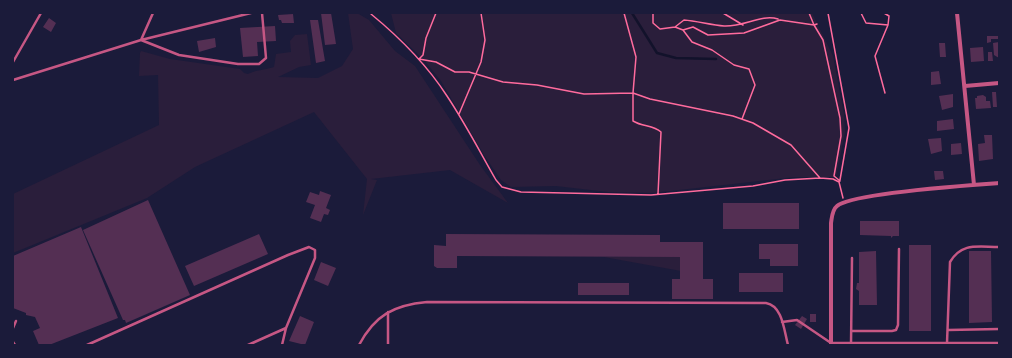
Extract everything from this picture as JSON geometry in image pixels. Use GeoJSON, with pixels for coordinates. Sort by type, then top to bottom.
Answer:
{"type":"FeatureCollection","features":[{"type":"Feature","properties":{"kind":"street"},"geometry":{"type":"LineString","coordinates":[[957,13],[974,185]]}},
{"type":"Feature","properties":{"kind":"street"},"geometry":{"type":"LineString","coordinates":[[965,86],[999,83]]}},
{"type":"Feature","properties":{"kind":"street"},"geometry":{"type":"LineString","coordinates":[[831,344],[832,217],[836,206],[843,202],[880,195],[999,183]]}},
{"type":"Feature","properties":{"kind":"lane"},"geometry":{"type":"LineString","coordinates":[[13,62],[42,13]]}},
{"type":"Feature","properties":{"kind":"lane"},"geometry":{"type":"LineString","coordinates":[[141,40],[153,13]]}},
{"type":"Feature","properties":{"kind":"lane"},"geometry":{"type":"LineString","coordinates":[[13,80],[141,40],[251,13]]}},
{"type":"Feature","properties":{"kind":"lane"},"geometry":{"type":"LineString","coordinates":[[141,40],[179,55],[238,64],[259,64],[266,58],[262,13]]}},
{"type":"Feature","properties":{"kind":"lane"},"geometry":{"type":"LineString","coordinates":[[86,345],[309,247],[315,250],[316,258],[286,328],[282,345]]}},
{"type":"Feature","properties":{"kind":"lane"},"geometry":{"type":"LineString","coordinates":[[947,343],[950,262],[956,252],[965,247],[999,247]]}},
{"type":"Feature","properties":{"kind":"lane"},"geometry":{"type":"LineString","coordinates":[[852,332],[896,330],[898,325],[899,249]]}},
{"type":"Feature","properties":{"kind":"lane"},"geometry":{"type":"LineString","coordinates":[[851,344],[852,258]]}},
{"type":"Feature","properties":{"kind":"lane"},"geometry":{"type":"LineString","coordinates":[[359,345],[371,327],[388,312],[399,307],[427,302],[766,303],[777,308],[788,345]]}},
{"type":"Feature","properties":{"kind":"lane"},"geometry":{"type":"LineString","coordinates":[[388,312],[388,345]]}},
{"type":"Feature","properties":{"kind":"lane"},"geometry":{"type":"LineString","coordinates":[[782,322],[797,320],[831,344],[999,343]]}},
{"type":"Feature","properties":{"kind":"lane"},"geometry":{"type":"LineString","coordinates":[[13,328],[16,321]]}},
{"type":"Feature","properties":{"kind":"lane"},"geometry":{"type":"LineString","coordinates":[[248,345],[286,328]]}},
{"type":"Feature","properties":{"kind":"lane"},"geometry":{"type":"LineString","coordinates":[[948,330],[999,329]]}},
{"type":"Feature","properties":{"kind":"path"},"geometry":{"type":"LineString","coordinates":[[366,13],[375,13]]}},
{"type":"Feature","properties":{"kind":"path"},"geometry":{"type":"LineString","coordinates":[[419,59],[423,55],[426,38],[436,13]]}},
{"type":"Feature","properties":{"kind":"path"},"geometry":{"type":"LineString","coordinates":[[459,115],[476,74],[485,40],[482,13]]}},
{"type":"Feature","properties":{"kind":"path"},"geometry":{"type":"LineString","coordinates":[[624,13],[636,57],[633,93],[633,121],[640,126],[655,127],[661,132],[658,194]]}},
{"type":"Feature","properties":{"kind":"path"},"geometry":{"type":"LineString","coordinates":[[653,13],[653,23],[660,29],[675,27],[683,30],[692,42],[712,50],[734,65],[749,69],[755,85],[742,119]]}},
{"type":"Feature","properties":{"kind":"path"},"geometry":{"type":"LineString","coordinates":[[723,13],[743,25]]}},
{"type":"Feature","properties":{"kind":"path"},"geometry":{"type":"LineString","coordinates":[[809,13],[814,25],[824,40],[840,118],[841,136],[834,176],[840,181]]}},
{"type":"Feature","properties":{"kind":"path"},"geometry":{"type":"LineString","coordinates":[[828,13],[849,128],[840,181],[843,202]]}},
{"type":"Feature","properties":{"kind":"path"},"geometry":{"type":"LineString","coordinates":[[861,13],[866,23],[888,25]]}},
{"type":"Feature","properties":{"kind":"path"},"geometry":{"type":"LineString","coordinates":[[884,13],[889,16],[888,25],[875,56],[885,93]]}},
{"type":"Feature","properties":{"kind":"path"},"geometry":{"type":"LineString","coordinates":[[371,14],[419,59],[459,115],[496,180],[502,187],[510,190],[542,193],[658,194],[753,186],[785,180],[820,178],[840,181]]}},
{"type":"Feature","properties":{"kind":"path"},"geometry":{"type":"LineString","coordinates":[[675,27],[684,20],[722,26],[743,25],[765,17],[814,25],[817,24]]}},
{"type":"Feature","properties":{"kind":"path"},"geometry":{"type":"LineString","coordinates":[[683,30],[693,27],[708,35],[744,33],[780,20]]}},
{"type":"Feature","properties":{"kind":"path"},"geometry":{"type":"LineString","coordinates":[[419,59],[436,62],[455,72],[476,74],[503,82],[537,84],[584,94],[633,93],[650,99],[733,116],[753,123],[791,145],[820,178]]}},
{"type":"Feature","properties":{"kind":"shaded area"},"geometry":{"type":"Polygon","coordinates":[[[348,13],[357,13],[369,20],[395,51],[415,66],[480,165],[508,203],[450,170],[371,179],[377,180],[363,215],[367,179],[314,112],[195,167],[147,198],[13,253],[13,194],[159,125],[158,75],[139,76],[141,51],[170,59],[240,69],[244,73],[248,74],[274,67],[276,54],[291,52],[290,41],[295,35],[307,34],[311,65],[299,67],[278,77],[318,78],[342,66],[353,49],[348,13]]]}},
{"type":"Feature","properties":{"kind":"shaded area"},"geometry":{"type":"Polygon","coordinates":[[[391,13],[812,13],[833,56],[844,114],[845,132],[836,177],[795,177],[652,193],[608,192],[556,186],[511,187],[501,180],[484,155],[441,81],[424,60],[396,33],[391,13]]]}},
{"type":"Feature","properties":{"kind":"shaded area"},"geometry":{"type":"Polygon","coordinates":[[[604,257],[681,257],[681,271],[604,257]]]}},
{"type":"Feature","properties":{"kind":"building"},"geometry":{"type":"Polygon","coordinates":[[[321,13],[331,13],[336,44],[325,45],[321,13]]]}},
{"type":"Feature","properties":{"kind":"building"},"geometry":{"type":"Polygon","coordinates":[[[293,14],[294,23],[282,23],[281,20],[279,20],[278,15],[293,14]]]}},
{"type":"Feature","properties":{"kind":"building"},"geometry":{"type":"Polygon","coordinates":[[[49,18],[56,23],[51,32],[43,27],[49,18]]]}},
{"type":"Feature","properties":{"kind":"building"},"geometry":{"type":"Polygon","coordinates":[[[310,20],[318,20],[325,61],[316,63],[310,20]]]}},
{"type":"Feature","properties":{"kind":"building"},"geometry":{"type":"Polygon","coordinates":[[[275,26],[276,41],[257,42],[258,56],[243,57],[240,28],[275,26]]]}},
{"type":"Feature","properties":{"kind":"building"},"geometry":{"type":"Polygon","coordinates":[[[987,36],[999,36],[999,39],[991,39],[991,42],[987,43],[987,36]]]}},
{"type":"Feature","properties":{"kind":"building"},"geometry":{"type":"Polygon","coordinates":[[[215,38],[216,47],[199,52],[197,41],[215,38]]]}},
{"type":"Feature","properties":{"kind":"building"},"geometry":{"type":"Polygon","coordinates":[[[999,42],[999,58],[994,55],[993,43],[999,42]]]}},
{"type":"Feature","properties":{"kind":"building"},"geometry":{"type":"Polygon","coordinates":[[[939,43],[945,43],[946,57],[940,57],[939,43]]]}},
{"type":"Feature","properties":{"kind":"building"},"geometry":{"type":"Polygon","coordinates":[[[983,47],[984,61],[971,62],[970,48],[983,47]]]}},
{"type":"Feature","properties":{"kind":"building"},"geometry":{"type":"Polygon","coordinates":[[[988,52],[992,52],[993,61],[988,61],[988,52]]]}},
{"type":"Feature","properties":{"kind":"building"},"geometry":{"type":"Polygon","coordinates":[[[939,71],[941,84],[931,85],[931,72],[939,71]]]}},
{"type":"Feature","properties":{"kind":"building"},"geometry":{"type":"Polygon","coordinates":[[[992,92],[996,92],[997,107],[993,107],[992,92]]]}},
{"type":"Feature","properties":{"kind":"building"},"geometry":{"type":"Polygon","coordinates":[[[953,94],[953,107],[942,110],[939,96],[953,94]]]}},
{"type":"Feature","properties":{"kind":"building"},"geometry":{"type":"Polygon","coordinates":[[[983,95],[986,97],[986,101],[990,101],[991,108],[976,109],[975,98],[983,95]]]}},
{"type":"Feature","properties":{"kind":"building"},"geometry":{"type":"Polygon","coordinates":[[[953,119],[954,129],[937,131],[937,121],[953,119]]]}},
{"type":"Feature","properties":{"kind":"building"},"geometry":{"type":"Polygon","coordinates":[[[984,135],[992,135],[993,159],[979,161],[978,144],[985,143],[984,135]]]}},
{"type":"Feature","properties":{"kind":"building"},"geometry":{"type":"Polygon","coordinates":[[[941,138],[942,151],[931,154],[928,139],[941,138]]]}},
{"type":"Feature","properties":{"kind":"building"},"geometry":{"type":"Polygon","coordinates":[[[961,143],[962,154],[951,155],[951,144],[961,143]]]}},
{"type":"Feature","properties":{"kind":"building"},"geometry":{"type":"Polygon","coordinates":[[[934,171],[943,171],[944,179],[935,180],[934,171]]]}},
{"type":"Feature","properties":{"kind":"building"},"geometry":{"type":"Polygon","coordinates":[[[320,191],[331,195],[326,208],[330,210],[328,215],[324,214],[321,222],[310,218],[315,205],[306,202],[310,192],[319,195],[320,191]]]}},
{"type":"Feature","properties":{"kind":"building"},"geometry":{"type":"Polygon","coordinates":[[[148,200],[190,295],[126,323],[125,320],[123,320],[83,230],[148,200]]]}},
{"type":"Feature","properties":{"kind":"building"},"geometry":{"type":"Polygon","coordinates":[[[723,203],[799,203],[799,229],[723,229],[723,203]]]}},
{"type":"Feature","properties":{"kind":"building"},"geometry":{"type":"Polygon","coordinates":[[[860,221],[899,221],[899,236],[893,236],[891,238],[891,236],[860,235],[860,221]]]}},
{"type":"Feature","properties":{"kind":"building"},"geometry":{"type":"Polygon","coordinates":[[[81,227],[118,318],[49,345],[39,345],[33,331],[40,328],[35,317],[26,315],[26,313],[13,308],[13,256],[81,227]]]}},
{"type":"Feature","properties":{"kind":"building"},"geometry":{"type":"Polygon","coordinates":[[[259,234],[268,254],[194,286],[185,266],[259,234]]]}},
{"type":"Feature","properties":{"kind":"building"},"geometry":{"type":"Polygon","coordinates":[[[446,234],[660,235],[660,242],[703,242],[703,279],[713,279],[713,299],[672,299],[672,279],[680,279],[680,257],[457,256],[457,268],[437,268],[434,266],[434,245],[446,246],[446,234]]]}},
{"type":"Feature","properties":{"kind":"building"},"geometry":{"type":"Polygon","coordinates":[[[759,244],[798,244],[798,266],[770,266],[770,259],[759,259],[759,244]]]}},
{"type":"Feature","properties":{"kind":"building"},"geometry":{"type":"Polygon","coordinates":[[[909,245],[931,245],[931,331],[909,331],[909,245]]]}},
{"type":"Feature","properties":{"kind":"building"},"geometry":{"type":"Polygon","coordinates":[[[876,251],[877,305],[859,305],[859,291],[856,289],[857,283],[859,283],[859,252],[876,251]]]}},
{"type":"Feature","properties":{"kind":"building"},"geometry":{"type":"Polygon","coordinates":[[[969,251],[991,251],[992,322],[969,323],[969,251]]]}},
{"type":"Feature","properties":{"kind":"building"},"geometry":{"type":"Polygon","coordinates":[[[321,262],[336,268],[328,286],[314,280],[321,262]]]}},
{"type":"Feature","properties":{"kind":"building"},"geometry":{"type":"Polygon","coordinates":[[[739,273],[783,273],[783,292],[739,292],[739,273]]]}},
{"type":"Feature","properties":{"kind":"building"},"geometry":{"type":"Polygon","coordinates":[[[578,283],[629,283],[629,295],[578,295],[578,283]]]}},
{"type":"Feature","properties":{"kind":"building"},"geometry":{"type":"Polygon","coordinates":[[[810,314],[816,314],[816,322],[810,322],[810,314]]]}},
{"type":"Feature","properties":{"kind":"building"},"geometry":{"type":"Polygon","coordinates":[[[300,316],[314,322],[305,345],[289,341],[300,316]]]}},
{"type":"Feature","properties":{"kind":"building"},"geometry":{"type":"Polygon","coordinates":[[[802,316],[807,319],[801,329],[795,325],[802,316]]]}},
{"type":"Feature","properties":{"kind":"waterway"},"geometry":{"type":"LineString","coordinates":[[632,13],[657,53],[676,58],[716,59]]}}]}
